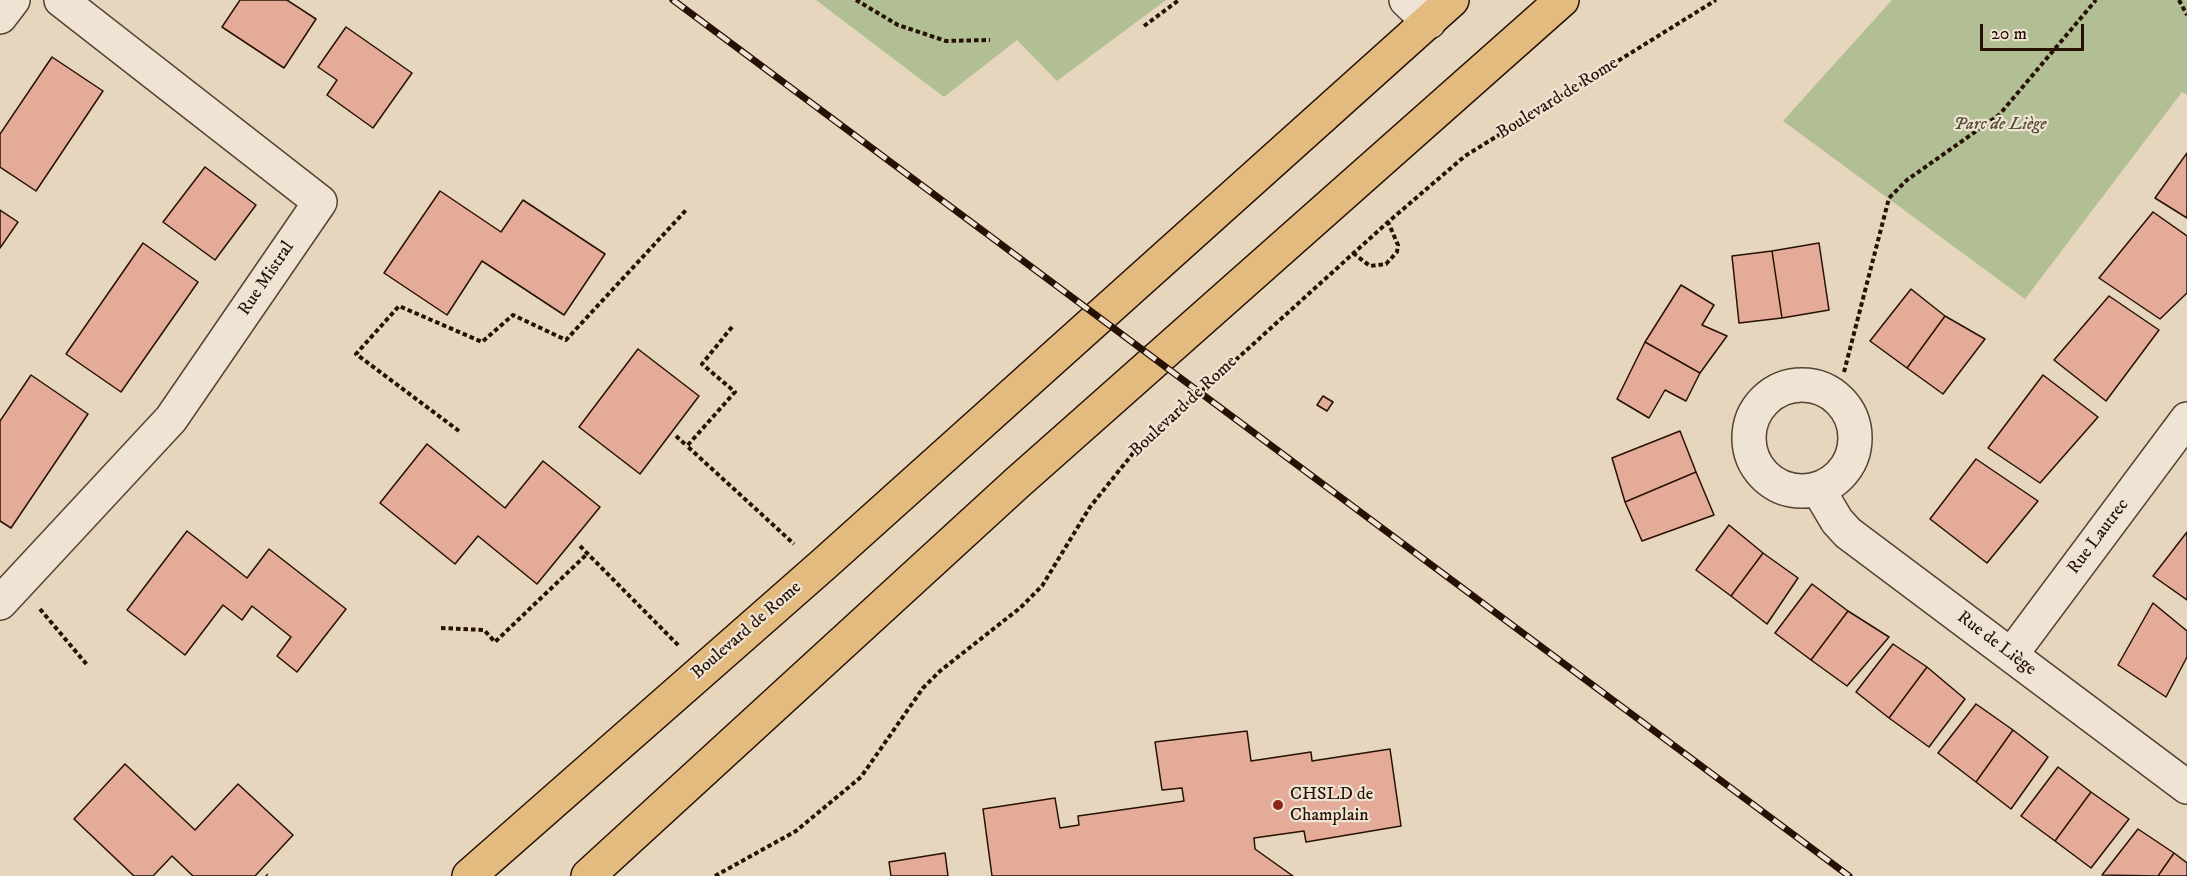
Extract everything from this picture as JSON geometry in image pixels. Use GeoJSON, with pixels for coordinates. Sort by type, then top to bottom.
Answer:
{"type":"FeatureCollection","features":[{"type":"Feature","properties":{"kind":"main road","name":"Boulevard de Rome"},"geometry":{"type":"LineString","coordinates":[[469,876],[833,556],[1418,11],[1452,0]]}},
{"type":"Feature","properties":{"kind":"main road"},"geometry":{"type":"LineString","coordinates":[[588,876],[1052,452],[1562,0]]}},
{"type":"Feature","properties":{"kind":"street"},"geometry":{"type":"LineString","coordinates":[[0,16],[13,0]]}},
{"type":"Feature","properties":{"kind":"street","name":"Rue Mistral"},"geometry":{"type":"LineString","coordinates":[[9,594],[171,419],[320,202],[61,0]]}},
{"type":"Feature","properties":{"kind":"street","name":"Rue Lautrec"},"geometry":{"type":"LineString","coordinates":[[2012,655],[2187,419]]}},
{"type":"Feature","properties":{"kind":"street","name":"Rue de Liège"},"geometry":{"type":"LineString","coordinates":[[1818,489],[1837,521],[1848,533],[2187,787]]}},
{"type":"Feature","properties":{"kind":"path"},"geometry":{"type":"LineString","coordinates":[[856,0],[898,25],[946,41],[990,40]]}},
{"type":"Feature","properties":{"kind":"path"},"geometry":{"type":"LineString","coordinates":[[1144,26],[1179,0]]}},
{"type":"Feature","properties":{"kind":"path","name":"Boulevard de Rome"},"geometry":{"type":"LineString","coordinates":[[716,876],[796,831],[861,777],[923,688],[948,664],[1020,608],[1042,586],[1090,507],[1134,452],[1388,222],[1465,156],[1716,0]]}},
{"type":"Feature","properties":{"kind":"path"},"geometry":{"type":"LineString","coordinates":[[1844,372],[1889,198],[1907,180],[1999,115],[2096,0]]}},
{"type":"Feature","properties":{"kind":"path"},"geometry":{"type":"LineString","coordinates":[[2179,0],[2187,15]]}},
{"type":"Feature","properties":{"kind":"path"},"geometry":{"type":"LineString","coordinates":[[459,431],[356,354],[399,306],[482,342],[513,315],[566,340],[687,209]]}},
{"type":"Feature","properties":{"kind":"path"},"geometry":{"type":"LineString","coordinates":[[1353,253],[1370,266],[1386,264],[1397,252],[1398,245],[1388,222]]}},
{"type":"Feature","properties":{"kind":"path"},"geometry":{"type":"LineString","coordinates":[[687,446],[735,392],[702,364],[732,327]]}},
{"type":"Feature","properties":{"kind":"path"},"geometry":{"type":"LineString","coordinates":[[676,436],[795,544]]}},
{"type":"Feature","properties":{"kind":"path"},"geometry":{"type":"LineString","coordinates":[[580,546],[680,646]]}},
{"type":"Feature","properties":{"kind":"path"},"geometry":{"type":"LineString","coordinates":[[441,628],[484,630],[495,642],[587,554]]}},
{"type":"Feature","properties":{"kind":"path"},"geometry":{"type":"LineString","coordinates":[[9,594],[88,666]]}},
{"type":"Feature","properties":{"kind":"green space"},"geometry":{"type":"Polygon","coordinates":[[[816,0],[1166,0],[1057,81],[1017,40],[944,97],[816,0]]]}},
{"type":"Feature","properties":{"kind":"green space","name":"Parc de Liège"},"geometry":{"type":"Polygon","coordinates":[[[1892,0],[2187,0],[2187,95],[2182,92],[2025,299],[1783,121],[1892,0]]]}},
{"type":"Feature","properties":{"kind":"building"},"geometry":{"type":"Polygon","coordinates":[[[240,0],[287,0],[316,19],[284,68],[222,27],[240,0]]]}},
{"type":"Feature","properties":{"kind":"building"},"geometry":{"type":"Polygon","coordinates":[[[346,27],[412,73],[373,128],[327,95],[337,80],[318,67],[346,27]]]}},
{"type":"Feature","properties":{"kind":"building"},"geometry":{"type":"Polygon","coordinates":[[[52,57],[103,91],[36,191],[0,167],[0,134],[52,57]]]}},
{"type":"Feature","properties":{"kind":"building"},"geometry":{"type":"Polygon","coordinates":[[[2187,153],[2187,218],[2155,198],[2187,153]]]}},
{"type":"Feature","properties":{"kind":"building"},"geometry":{"type":"Polygon","coordinates":[[[205,167],[256,205],[215,260],[163,222],[205,167]]]}},
{"type":"Feature","properties":{"kind":"building"},"geometry":{"type":"Polygon","coordinates":[[[440,191],[501,232],[523,200],[605,254],[564,315],[482,261],[447,315],[384,273],[440,191]]]}},
{"type":"Feature","properties":{"kind":"building"},"geometry":{"type":"Polygon","coordinates":[[[0,210],[18,222],[0,248],[0,210]]]}},
{"type":"Feature","properties":{"kind":"building"},"geometry":{"type":"Polygon","coordinates":[[[2153,212],[2187,236],[2187,293],[2160,319],[2099,278],[2153,212]]]}},
{"type":"Feature","properties":{"kind":"building"},"geometry":{"type":"Polygon","coordinates":[[[143,243],[198,282],[121,392],[66,354],[143,243]]]}},
{"type":"Feature","properties":{"kind":"building"},"geometry":{"type":"Polygon","coordinates":[[[1819,243],[1829,310],[1782,318],[1772,251],[1819,243]]]}},
{"type":"Feature","properties":{"kind":"building"},"geometry":{"type":"Polygon","coordinates":[[[1772,251],[1782,318],[1739,323],[1732,256],[1772,251]]]}},
{"type":"Feature","properties":{"kind":"building"},"geometry":{"type":"Polygon","coordinates":[[[1681,285],[1714,305],[1702,325],[1727,336],[1700,373],[1645,342],[1681,285]]]}},
{"type":"Feature","properties":{"kind":"building"},"geometry":{"type":"Polygon","coordinates":[[[1911,289],[1945,316],[1907,368],[1870,341],[1911,289]]]}},
{"type":"Feature","properties":{"kind":"building"},"geometry":{"type":"Polygon","coordinates":[[[2109,296],[2159,330],[2106,401],[2054,360],[2109,296]]]}},
{"type":"Feature","properties":{"kind":"building"},"geometry":{"type":"Polygon","coordinates":[[[1945,316],[1985,339],[1943,394],[1907,368],[1945,316]]]}},
{"type":"Feature","properties":{"kind":"building"},"geometry":{"type":"Polygon","coordinates":[[[1645,342],[1700,373],[1686,401],[1665,390],[1649,418],[1617,399],[1645,342]]]}},
{"type":"Feature","properties":{"kind":"building"},"geometry":{"type":"Polygon","coordinates":[[[638,349],[699,396],[640,474],[579,427],[638,349]]]}},
{"type":"Feature","properties":{"kind":"building"},"geometry":{"type":"Polygon","coordinates":[[[31,375],[88,414],[11,528],[0,521],[0,421],[31,375]]]}},
{"type":"Feature","properties":{"kind":"building"},"geometry":{"type":"Polygon","coordinates":[[[2043,375],[2098,417],[2040,483],[1988,448],[2043,375]]]}},
{"type":"Feature","properties":{"kind":"building"},"geometry":{"type":"Polygon","coordinates":[[[1323,396],[1333,402],[1327,411],[1317,405],[1323,396]]]}},
{"type":"Feature","properties":{"kind":"building"},"geometry":{"type":"Polygon","coordinates":[[[1680,431],[1696,472],[1625,502],[1612,458],[1680,431]]]}},
{"type":"Feature","properties":{"kind":"building"},"geometry":{"type":"Polygon","coordinates":[[[427,444],[505,508],[543,461],[600,507],[537,584],[478,536],[455,564],[380,503],[427,444]]]}},
{"type":"Feature","properties":{"kind":"building"},"geometry":{"type":"Polygon","coordinates":[[[1976,459],[2038,501],[1987,563],[1930,519],[1976,459]]]}},
{"type":"Feature","properties":{"kind":"building"},"geometry":{"type":"Polygon","coordinates":[[[1696,472],[1714,515],[1642,541],[1625,502],[1696,472]]]}},
{"type":"Feature","properties":{"kind":"building"},"geometry":{"type":"Polygon","coordinates":[[[1729,525],[1763,553],[1731,596],[1696,570],[1729,525]]]}},
{"type":"Feature","properties":{"kind":"building"},"geometry":{"type":"Polygon","coordinates":[[[187,531],[247,578],[269,549],[346,609],[297,672],[277,656],[291,637],[252,606],[242,620],[223,605],[185,655],[127,610],[187,531]]]}},
{"type":"Feature","properties":{"kind":"building"},"geometry":{"type":"Polygon","coordinates":[[[2187,532],[2187,600],[2153,576],[2187,532]]]}},
{"type":"Feature","properties":{"kind":"building"},"geometry":{"type":"Polygon","coordinates":[[[1763,553],[1798,578],[1767,624],[1731,596],[1763,553]]]}},
{"type":"Feature","properties":{"kind":"building"},"geometry":{"type":"Polygon","coordinates":[[[1812,584],[1848,611],[1811,660],[1775,633],[1812,584]]]}},
{"type":"Feature","properties":{"kind":"building"},"geometry":{"type":"Polygon","coordinates":[[[2153,603],[2187,631],[2187,657],[2166,697],[2118,665],[2153,603]]]}},
{"type":"Feature","properties":{"kind":"building"},"geometry":{"type":"Polygon","coordinates":[[[1848,611],[1889,637],[1847,686],[1811,660],[1848,611]]]}},
{"type":"Feature","properties":{"kind":"building"},"geometry":{"type":"Polygon","coordinates":[[[1893,644],[1927,667],[1889,718],[1856,692],[1893,644]]]}},
{"type":"Feature","properties":{"kind":"building"},"geometry":{"type":"Polygon","coordinates":[[[1927,667],[1965,699],[1929,747],[1889,718],[1927,667]]]}},
{"type":"Feature","properties":{"kind":"building"},"geometry":{"type":"Polygon","coordinates":[[[1976,704],[2013,730],[1976,782],[1938,753],[1976,704]]]}},
{"type":"Feature","properties":{"kind":"building"},"geometry":{"type":"Polygon","coordinates":[[[2013,730],[2048,757],[2011,809],[1976,782],[2013,730]]]}},
{"type":"Feature","properties":{"kind":"building","name":"CHSLD de Champlain"},"geometry":{"type":"Polygon","coordinates":[[[1247,731],[1251,761],[1311,752],[1312,761],[1390,749],[1401,826],[1306,842],[1304,831],[1254,838],[1255,849],[1293,876],[992,876],[983,809],[1055,798],[1060,828],[1079,825],[1078,816],[1184,801],[1182,788],[1162,790],[1155,742],[1247,731]]]}},
{"type":"Feature","properties":{"kind":"building"},"geometry":{"type":"Polygon","coordinates":[[[125,764],[195,830],[238,784],[293,835],[255,876],[193,876],[172,856],[153,876],[134,876],[74,819],[125,764]]]}},
{"type":"Feature","properties":{"kind":"building"},"geometry":{"type":"Polygon","coordinates":[[[2058,767],[2091,792],[2055,841],[2021,816],[2058,767]]]}},
{"type":"Feature","properties":{"kind":"building"},"geometry":{"type":"Polygon","coordinates":[[[2091,792],[2129,819],[2091,868],[2055,841],[2091,792]]]}},
{"type":"Feature","properties":{"kind":"building"},"geometry":{"type":"Polygon","coordinates":[[[2138,829],[2174,853],[2158,876],[2102,875],[2138,829]]]}},
{"type":"Feature","properties":{"kind":"building"},"geometry":{"type":"Polygon","coordinates":[[[945,853],[948,876],[891,876],[889,862],[945,853]]]}},
{"type":"Feature","properties":{"kind":"building"},"geometry":{"type":"Polygon","coordinates":[[[2174,853],[2187,863],[2187,876],[2158,876],[2174,853]]]}},
{"type":"Feature","properties":{"kind":"railway"},"geometry":{"type":"LineString","coordinates":[[673,0],[1849,876]]}},
{"type":"Feature","properties":{"kind":"place","name":"CHSLD de Champlain"},"geometry":{"type":"Point","coordinates":[1278,805]}}]}
